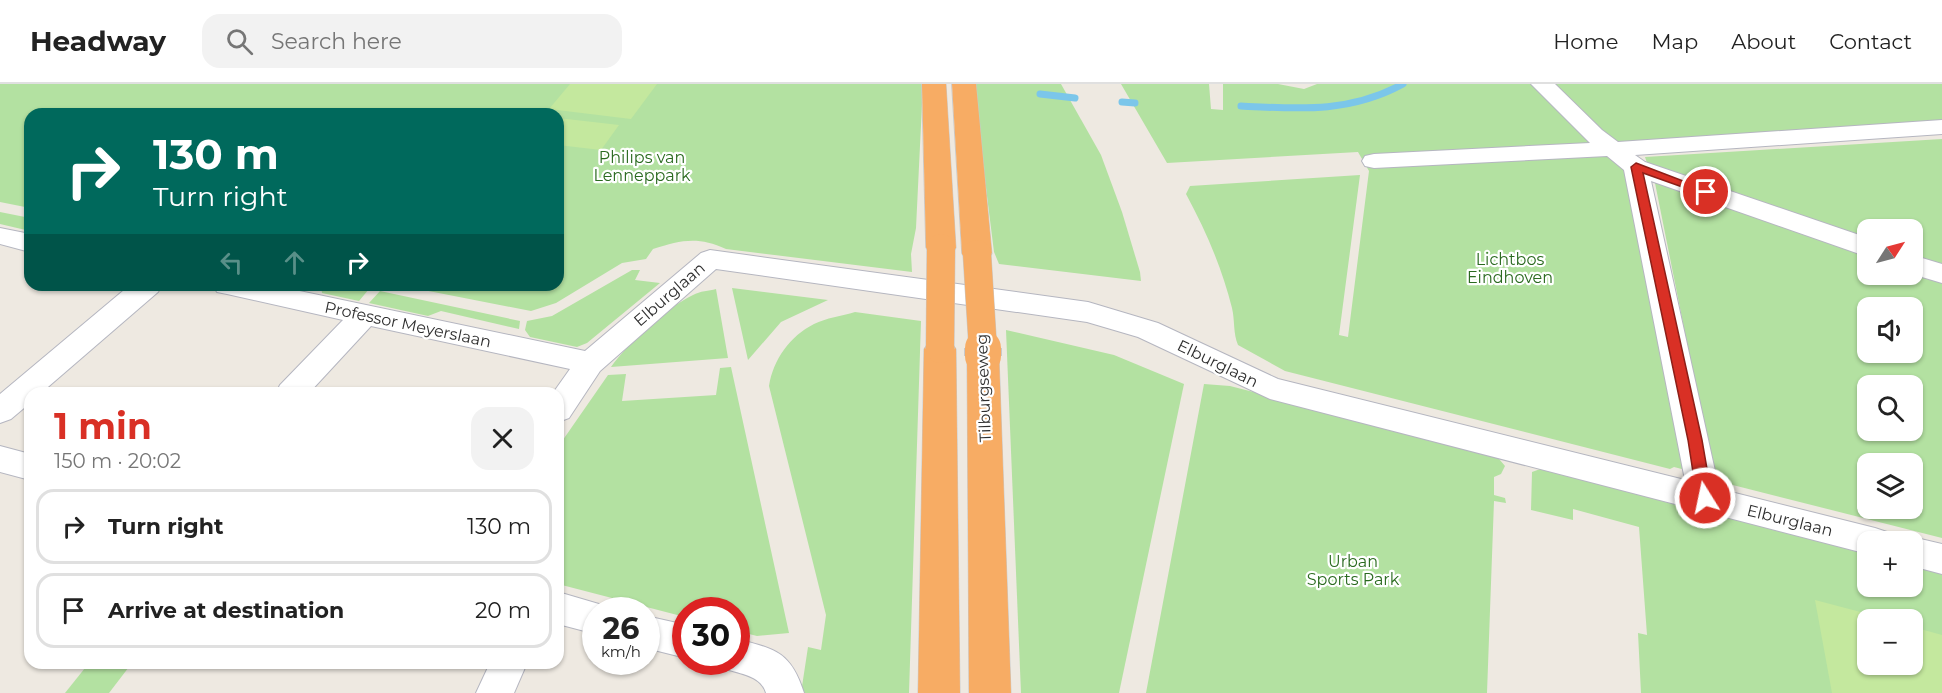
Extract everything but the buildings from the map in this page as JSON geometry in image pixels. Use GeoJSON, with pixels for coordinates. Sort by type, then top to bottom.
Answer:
{"type":"FeatureCollection","features":[{"type":"Feature","properties":{"kind":"highway"},"geometry":{"type":"LineString","coordinates":[[934,84],[941,248],[939,693]]}},
{"type":"Feature","properties":{"kind":"highway","name":"Tilburgseweg"},"geometry":{"type":"LineString","coordinates":[[964,84],[983,356],[990,693]]}},
{"type":"Feature","properties":{"kind":"street"},"geometry":{"type":"LineString","coordinates":[[1542,84],[1594,135],[1625,158],[1857,244]]}},
{"type":"Feature","properties":{"kind":"street"},"geometry":{"type":"LineString","coordinates":[[1374,161],[1625,158],[1942,126]]}},
{"type":"Feature","properties":{"kind":"street"},"geometry":{"type":"LineString","coordinates":[[1625,158],[1695,440],[1705,498]]}},
{"type":"Feature","properties":{"kind":"street"},"geometry":{"type":"LineString","coordinates":[[0,236],[24,242]]}},
{"type":"Feature","properties":{"kind":"street","name":"Elburglaan"},"geometry":{"type":"LineString","coordinates":[[564,401],[590,363],[710,259],[1088,312],[1148,330],[1270,388],[1857,537]]}},
{"type":"Feature","properties":{"kind":"street"},"geometry":{"type":"LineString","coordinates":[[1923,268],[1942,274]]}},
{"type":"Feature","properties":{"kind":"street"},"geometry":{"type":"LineString","coordinates":[[28,387],[141,291]]}},
{"type":"Feature","properties":{"kind":"street","name":"Professor Meyerslaan"},"geometry":{"type":"LineString","coordinates":[[254,291],[590,363]]}},
{"type":"Feature","properties":{"kind":"street"},"geometry":{"type":"LineString","coordinates":[[297,387],[364,315]]}},
{"type":"Feature","properties":{"kind":"street"},"geometry":{"type":"LineString","coordinates":[[0,411],[24,391]]}},
{"type":"Feature","properties":{"kind":"street"},"geometry":{"type":"LineString","coordinates":[[0,459],[24,465]]}},
{"type":"Feature","properties":{"kind":"street"},"geometry":{"type":"LineString","coordinates":[[1923,554],[1942,559]]}},
{"type":"Feature","properties":{"kind":"street"},"geometry":{"type":"LineString","coordinates":[[564,610],[582,614]]}},
{"type":"Feature","properties":{"kind":"street"},"geometry":{"type":"LineString","coordinates":[[750,659],[766,663],[783,685]]}},
{"type":"Feature","properties":{"kind":"street"},"geometry":{"type":"LineString","coordinates":[[495,693],[506,669]]}},
{"type":"Feature","properties":{"kind":"green space","name":"Philips van Lenneppark"},"geometry":{"type":"Polygon","coordinates":[[[0,84],[923,84],[916,228],[911,254],[912,272],[726,249],[707,242],[690,241],[672,243],[653,249],[646,259],[622,263],[556,303],[531,311],[429,291],[564,291],[564,108],[24,108],[24,207],[0,202],[0,84]]]}},
{"type":"Feature","properties":{"kind":"green space"},"geometry":{"type":"Polygon","coordinates":[[[570,84],[657,84],[631,119],[564,111],[564,108],[550,108],[570,84]]]}},
{"type":"Feature","properties":{"kind":"green space"},"geometry":{"type":"Polygon","coordinates":[[[973,84],[1061,84],[1101,155],[1122,212],[1141,281],[999,264],[994,252],[973,84]]]}},
{"type":"Feature","properties":{"kind":"green space","name":"Lichtbos Eindhoven"},"geometry":{"type":"Polygon","coordinates":[[[1121,84],[1209,84],[1211,109],[1223,110],[1223,84],[1278,84],[1304,89],[1317,84],[1942,84],[1942,134],[1633,152],[1705,475],[1674,467],[1670,469],[1285,371],[1238,345],[1232,308],[1218,264],[1186,194],[1190,186],[1360,175],[1339,335],[1348,337],[1369,171],[1358,152],[1167,163],[1121,84]]]}},
{"type":"Feature","properties":{"kind":"green space"},"geometry":{"type":"Polygon","coordinates":[[[564,119],[619,125],[601,150],[564,146],[564,119]]]}},
{"type":"Feature","properties":{"kind":"green space"},"geometry":{"type":"Polygon","coordinates":[[[1942,139],[1942,267],[1923,260],[1923,219],[1857,219],[1857,237],[1647,163],[1645,157],[1942,139]]]}},
{"type":"Feature","properties":{"kind":"green space"},"geometry":{"type":"Polygon","coordinates":[[[1654,178],[1857,250],[1857,285],[1923,285],[1923,274],[1942,281],[1942,538],[1923,533],[1923,531],[1914,531],[1867,519],[1923,519],[1923,453],[1857,453],[1857,516],[1717,481],[1702,418],[1654,178]]]}},
{"type":"Feature","properties":{"kind":"green space"},"geometry":{"type":"Polygon","coordinates":[[[0,212],[24,217],[24,230],[0,224],[0,212]]]}},
{"type":"Feature","properties":{"kind":"green space"},"geometry":{"type":"Polygon","coordinates":[[[632,270],[640,270],[635,280],[660,283],[587,343],[577,347],[530,337],[525,330],[527,321],[552,316],[632,270]]]}},
{"type":"Feature","properties":{"kind":"green space"},"geometry":{"type":"Polygon","coordinates":[[[732,288],[828,300],[781,322],[748,360],[732,288]]]}},
{"type":"Feature","properties":{"kind":"green space"},"geometry":{"type":"Polygon","coordinates":[[[716,289],[728,358],[611,367],[638,336],[671,308],[696,294],[716,289]]]}},
{"type":"Feature","properties":{"kind":"green space"},"geometry":{"type":"Polygon","coordinates":[[[322,291],[367,291],[359,301],[322,293],[322,291]]]}},
{"type":"Feature","properties":{"kind":"green space"},"geometry":{"type":"Polygon","coordinates":[[[380,291],[520,321],[519,329],[441,311],[428,316],[369,303],[380,291]]]}},
{"type":"Feature","properties":{"kind":"green space"},"geometry":{"type":"Polygon","coordinates":[[[855,312],[921,321],[909,693],[801,693],[808,647],[821,650],[826,615],[769,386],[774,367],[784,350],[797,335],[819,322],[855,312]]]}},
{"type":"Feature","properties":{"kind":"green space"},"geometry":{"type":"Polygon","coordinates":[[[1006,330],[1114,355],[1184,384],[1119,693],[1021,693],[1006,330]]]}},
{"type":"Feature","properties":{"kind":"green space"},"geometry":{"type":"Polygon","coordinates":[[[731,367],[789,633],[757,636],[750,634],[750,597],[672,597],[672,614],[660,611],[660,597],[608,597],[564,586],[564,438],[608,375],[626,374],[622,401],[716,395],[720,368],[731,367]]]}},
{"type":"Feature","properties":{"kind":"green space","name":"Urban Sports Park"},"geometry":{"type":"Polygon","coordinates":[[[1204,384],[1230,386],[1494,453],[1505,466],[1501,474],[1494,477],[1494,495],[1505,498],[1506,503],[1494,501],[1487,693],[1146,693],[1204,384]]]}},
{"type":"Feature","properties":{"kind":"green space"},"geometry":{"type":"Polygon","coordinates":[[[1546,467],[1857,547],[1857,597],[1923,597],[1923,564],[1942,569],[1942,693],[1641,693],[1638,633],[1647,635],[1639,527],[1573,509],[1573,520],[1531,510],[1532,472],[1546,467]]]}},
{"type":"Feature","properties":{"kind":"green space"},"geometry":{"type":"Polygon","coordinates":[[[1815,600],[1857,611],[1857,675],[1923,675],[1923,630],[1942,635],[1942,693],[1832,693],[1815,600]]]}},
{"type":"Feature","properties":{"kind":"green space"},"geometry":{"type":"Polygon","coordinates":[[[84,669],[127,669],[109,693],[65,693],[84,669]]]}},
{"type":"Feature","properties":{"kind":"waterway"},"geometry":{"type":"LineString","coordinates":[[1241,106],[1324,107],[1364,100],[1403,84]]}},
{"type":"Feature","properties":{"kind":"waterway"},"geometry":{"type":"LineString","coordinates":[[1040,94],[1075,98]]}},
{"type":"Feature","properties":{"kind":"waterway"},"geometry":{"type":"LineString","coordinates":[[1122,102],[1135,103]]}},
{"type":"Feature","properties":{"kind":"route"},"geometry":{"type":"LineString","coordinates":[[1705,498],[1695,440],[1636,167],[1706,192]]}}]}
